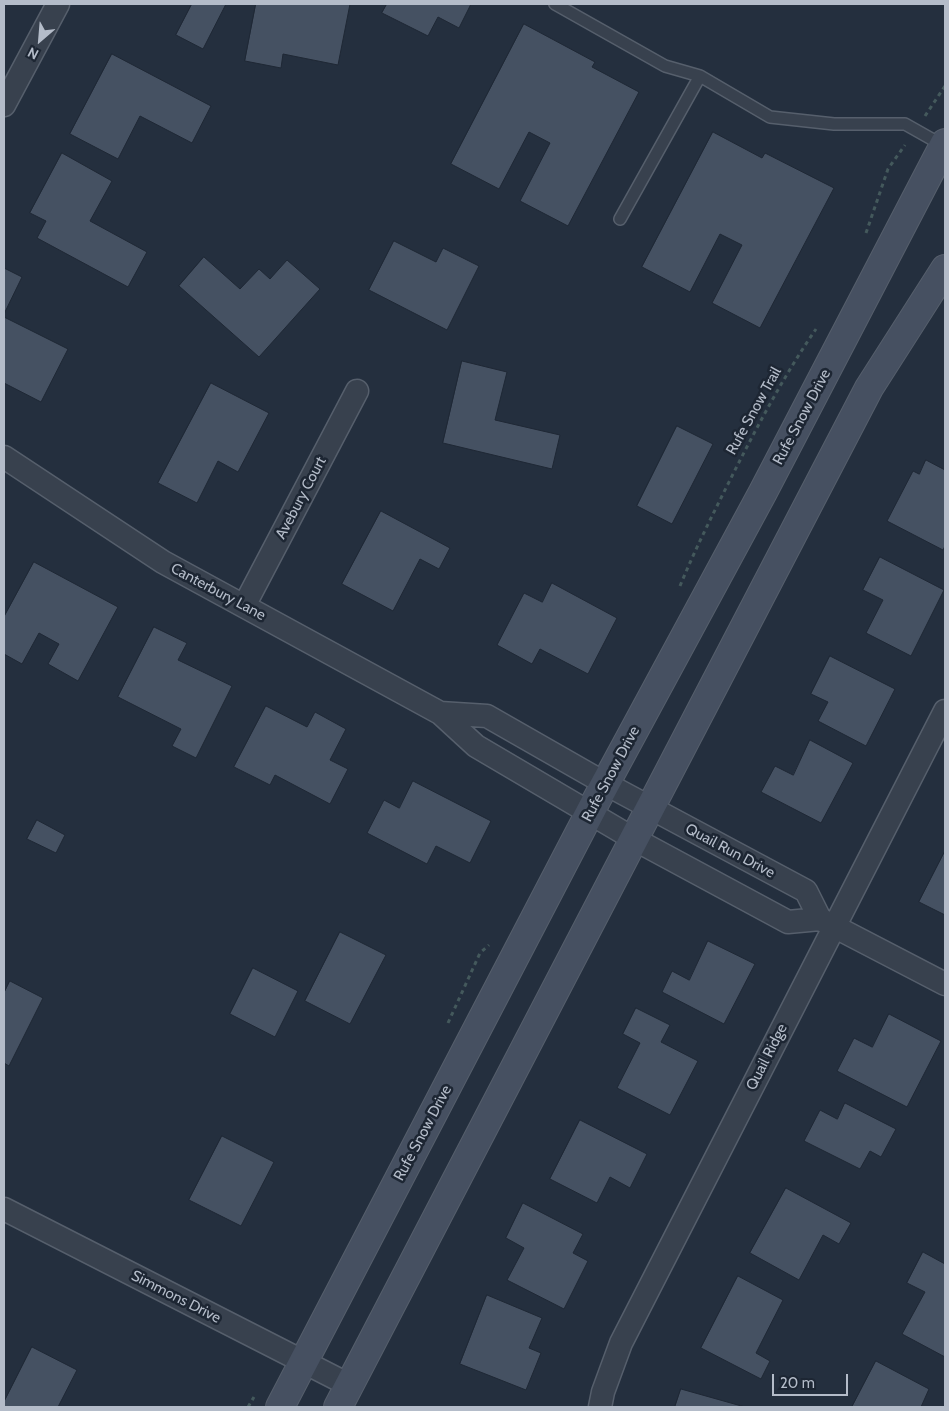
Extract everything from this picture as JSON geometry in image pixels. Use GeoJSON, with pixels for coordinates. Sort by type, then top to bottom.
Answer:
{"type":"FeatureCollection","features":[{"type":"Feature","properties":{"kind":"main road","name":"Rufe Snow Drive"},"geometry":{"type":"LineString","coordinates":[[280,1407],[616,789],[763,492],[944,144]]}},
{"type":"Feature","properties":{"kind":"main road"},"geometry":{"type":"LineString","coordinates":[[344,1396],[869,388],[945,269]]}},
{"type":"Feature","properties":{"kind":"street"},"geometry":{"type":"LineString","coordinates":[[4,105],[58,4]]}},
{"type":"Feature","properties":{"kind":"street","name":"Avebury Court"},"geometry":{"type":"LineString","coordinates":[[244,606],[357,391]]}},
{"type":"Feature","properties":{"kind":"street","name":"Canterbury Lane"},"geometry":{"type":"LineString","coordinates":[[4,457],[163,562],[440,713],[476,746],[600,819]]}},
{"type":"Feature","properties":{"kind":"street","name":"Quail Ridge"},"geometry":{"type":"LineString","coordinates":[[600,1407],[603,1392],[620,1343],[827,922],[945,711]]}},
{"type":"Feature","properties":{"kind":"street","name":"Canterbury Lane"},"geometry":{"type":"LineString","coordinates":[[440,713],[486,716],[616,789]]}},
{"type":"Feature","properties":{"kind":"street","name":"Quail Run Drive"},"geometry":{"type":"LineString","coordinates":[[616,789],[806,891],[827,922]]}},
{"type":"Feature","properties":{"kind":"street"},"geometry":{"type":"LineString","coordinates":[[600,819],[788,922],[827,922],[945,984]]}},
{"type":"Feature","properties":{"kind":"street","name":"Simmons Drive"},"geometry":{"type":"LineString","coordinates":[[4,1209],[303,1362],[344,1396]]}},
{"type":"Feature","properties":{"kind":"lane"},"geometry":{"type":"LineString","coordinates":[[555,4],[665,66],[700,76],[770,117],[834,124],[905,124],[944,144]]}},
{"type":"Feature","properties":{"kind":"lane"},"geometry":{"type":"LineString","coordinates":[[620,218],[700,76]]}},
{"type":"Feature","properties":{"kind":"path"},"geometry":{"type":"LineString","coordinates":[[864,239],[888,168],[945,86]]}},
{"type":"Feature","properties":{"kind":"path","name":"Rufe Snow Trail"},"geometry":{"type":"LineString","coordinates":[[679,586],[694,551],[748,444],[799,353],[819,324]]}},
{"type":"Feature","properties":{"kind":"building"},"geometry":{"type":"Polygon","coordinates":[[[192,4],[226,4],[203,49],[176,35],[192,4]]]}},
{"type":"Feature","properties":{"kind":"building"},"geometry":{"type":"Polygon","coordinates":[[[256,4],[350,4],[338,65],[283,54],[281,68],[245,61],[256,4]]]}},
{"type":"Feature","properties":{"kind":"building"},"geometry":{"type":"Polygon","coordinates":[[[387,4],[471,4],[459,28],[438,17],[428,36],[382,13],[387,4]]]}},
{"type":"Feature","properties":{"kind":"building"},"geometry":{"type":"Polygon","coordinates":[[[524,24],[595,62],[592,67],[639,92],[568,226],[520,201],[550,143],[529,132],[499,189],[451,164],[524,24]]]}},
{"type":"Feature","properties":{"kind":"building"},"geometry":{"type":"Polygon","coordinates":[[[112,54],[211,106],[192,143],[140,116],[118,159],[70,134],[112,54]]]}},
{"type":"Feature","properties":{"kind":"building"},"geometry":{"type":"Polygon","coordinates":[[[713,132],[762,158],[765,153],[834,188],[760,328],[712,303],[742,245],[720,234],[690,292],[642,267],[713,132]]]}},
{"type":"Feature","properties":{"kind":"building"},"geometry":{"type":"Polygon","coordinates":[[[62,153],[112,181],[90,221],[147,252],[128,287],[37,238],[46,221],[30,213],[62,153]]]}},
{"type":"Feature","properties":{"kind":"building"},"geometry":{"type":"Polygon","coordinates":[[[394,241],[436,262],[443,248],[479,266],[447,330],[369,290],[394,241]]]}},
{"type":"Feature","properties":{"kind":"building"},"geometry":{"type":"Polygon","coordinates":[[[204,257],[240,289],[259,269],[270,279],[287,260],[320,289],[259,357],[179,286],[204,257]]]}},
{"type":"Feature","properties":{"kind":"building"},"geometry":{"type":"Polygon","coordinates":[[[4,268],[22,277],[4,314],[4,268]]]}},
{"type":"Feature","properties":{"kind":"building"},"geometry":{"type":"Polygon","coordinates":[[[4,317],[68,349],[41,402],[4,383],[4,317]]]}},
{"type":"Feature","properties":{"kind":"building"},"geometry":{"type":"Polygon","coordinates":[[[462,361],[507,372],[495,420],[560,435],[552,469],[443,443],[462,361]]]}},
{"type":"Feature","properties":{"kind":"building"},"geometry":{"type":"Polygon","coordinates":[[[211,383],[269,413],[238,472],[218,461],[197,503],[158,483],[211,383]]]}},
{"type":"Feature","properties":{"kind":"building"},"geometry":{"type":"Polygon","coordinates":[[[677,426],[713,444],[672,524],[637,506],[677,426]]]}},
{"type":"Feature","properties":{"kind":"building"},"geometry":{"type":"Polygon","coordinates":[[[926,460],[945,470],[945,546],[943,550],[887,521],[913,471],[919,474],[926,460]]]}},
{"type":"Feature","properties":{"kind":"building"},"geometry":{"type":"Polygon","coordinates":[[[381,511],[450,548],[439,569],[420,559],[393,611],[342,584],[381,511]]]}},
{"type":"Feature","properties":{"kind":"building"},"geometry":{"type":"Polygon","coordinates":[[[880,557],[944,590],[911,656],[866,633],[883,600],[863,590],[880,557]]]}},
{"type":"Feature","properties":{"kind":"building"},"geometry":{"type":"Polygon","coordinates":[[[34,562],[118,607],[78,681],[48,664],[59,644],[39,633],[22,664],[4,654],[4,617],[34,562]]]}},
{"type":"Feature","properties":{"kind":"building"},"geometry":{"type":"Polygon","coordinates":[[[552,583],[617,618],[588,674],[540,649],[532,664],[497,645],[524,593],[542,602],[552,583]]]}},
{"type":"Feature","properties":{"kind":"building"},"geometry":{"type":"Polygon","coordinates":[[[154,627],[187,643],[178,660],[232,686],[196,758],[172,746],[181,729],[118,697],[154,627]]]}},
{"type":"Feature","properties":{"kind":"building"},"geometry":{"type":"Polygon","coordinates":[[[830,656],[895,689],[866,746],[818,721],[828,702],[811,694],[830,656]]]}},
{"type":"Feature","properties":{"kind":"building"},"geometry":{"type":"Polygon","coordinates":[[[266,706],[307,727],[315,712],[346,729],[330,760],[348,769],[330,804],[275,775],[270,785],[234,767],[266,706]]]}},
{"type":"Feature","properties":{"kind":"building"},"geometry":{"type":"Polygon","coordinates":[[[810,740],[853,763],[821,823],[761,792],[775,766],[793,775],[810,740]]]}},
{"type":"Feature","properties":{"kind":"building"},"geometry":{"type":"Polygon","coordinates":[[[413,781],[491,821],[470,863],[436,846],[427,864],[367,833],[384,800],[399,808],[413,781]]]}},
{"type":"Feature","properties":{"kind":"building"},"geometry":{"type":"Polygon","coordinates":[[[37,820],[65,835],[56,853],[27,839],[37,820]]]}},
{"type":"Feature","properties":{"kind":"building"},"geometry":{"type":"Polygon","coordinates":[[[945,851],[945,915],[919,902],[945,851]]]}},
{"type":"Feature","properties":{"kind":"building"},"geometry":{"type":"Polygon","coordinates":[[[340,932],[386,955],[350,1024],[305,1001],[340,932]]]}},
{"type":"Feature","properties":{"kind":"building"},"geometry":{"type":"Polygon","coordinates":[[[708,941],[755,964],[724,1024],[662,992],[672,971],[689,980],[708,941]]]}},
{"type":"Feature","properties":{"kind":"building"},"geometry":{"type":"Polygon","coordinates":[[[253,968],[298,991],[275,1037],[230,1014],[253,968]]]}},
{"type":"Feature","properties":{"kind":"building"},"geometry":{"type":"Polygon","coordinates":[[[10,981],[43,998],[9,1066],[4,1063],[4,993],[10,981]]]}},
{"type":"Feature","properties":{"kind":"building"},"geometry":{"type":"Polygon","coordinates":[[[636,1008],[670,1025],[661,1042],[698,1061],[670,1115],[617,1088],[640,1043],[623,1034],[636,1008]]]}},
{"type":"Feature","properties":{"kind":"building"},"geometry":{"type":"Polygon","coordinates":[[[889,1014],[941,1041],[907,1107],[837,1071],[854,1038],[872,1047],[889,1014]]]}},
{"type":"Feature","properties":{"kind":"building"},"geometry":{"type":"Polygon","coordinates":[[[845,1103],[896,1129],[881,1157],[870,1151],[860,1169],[804,1141],[820,1110],[837,1119],[845,1103]]]}},
{"type":"Feature","properties":{"kind":"building"},"geometry":{"type":"Polygon","coordinates":[[[580,1120],[647,1154],[630,1188],[610,1177],[597,1203],[550,1179],[580,1120]]]}},
{"type":"Feature","properties":{"kind":"building"},"geometry":{"type":"Polygon","coordinates":[[[222,1136],[274,1162],[241,1226],[189,1200],[222,1136]]]}},
{"type":"Feature","properties":{"kind":"building"},"geometry":{"type":"Polygon","coordinates":[[[786,1188],[851,1223],[839,1244],[823,1235],[799,1280],[750,1253],[786,1188]]]}},
{"type":"Feature","properties":{"kind":"building"},"geometry":{"type":"Polygon","coordinates":[[[523,1203],[583,1234],[573,1253],[588,1261],[564,1309],[507,1280],[524,1248],[506,1238],[523,1203]]]}},
{"type":"Feature","properties":{"kind":"building"},"geometry":{"type":"Polygon","coordinates":[[[923,1252],[945,1264],[945,1357],[902,1334],[925,1292],[907,1283],[923,1252]]]}},
{"type":"Feature","properties":{"kind":"building"},"geometry":{"type":"Polygon","coordinates":[[[738,1276],[783,1300],[756,1353],[770,1361],[761,1379],[701,1348],[738,1276]]]}},
{"type":"Feature","properties":{"kind":"building"},"geometry":{"type":"Polygon","coordinates":[[[487,1295],[542,1318],[529,1348],[541,1353],[526,1390],[460,1364],[487,1295]]]}},
{"type":"Feature","properties":{"kind":"building"},"geometry":{"type":"Polygon","coordinates":[[[32,1347],[77,1370],[58,1407],[4,1407],[4,1402],[32,1347]]]}},
{"type":"Feature","properties":{"kind":"building"},"geometry":{"type":"Polygon","coordinates":[[[876,1361],[929,1389],[921,1407],[852,1407],[876,1361]]]}},
{"type":"Feature","properties":{"kind":"building"},"geometry":{"type":"Polygon","coordinates":[[[681,1389],[745,1407],[675,1407],[681,1389]]]}}]}
